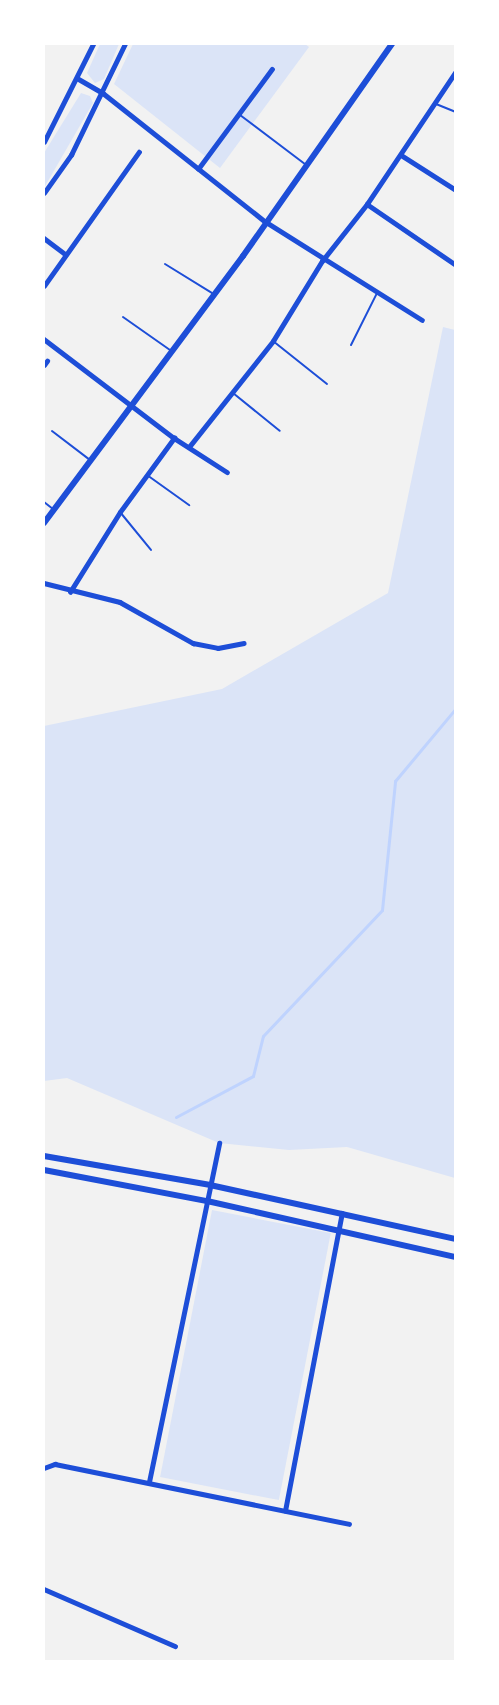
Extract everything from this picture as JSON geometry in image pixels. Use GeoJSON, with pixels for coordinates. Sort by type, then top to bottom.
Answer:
{"type":"FeatureCollection","features":[{"type":"Feature","properties":{"kind":"street"},"geometry":{"type":"LineString","coordinates":[[44,142],[93,44]]}},
{"type":"Feature","properties":{"kind":"street"},"geometry":{"type":"LineString","coordinates":[[44,193],[71,155],[125,44]]}},
{"type":"Feature","properties":{"kind":"street"},"geometry":{"type":"LineString","coordinates":[[44,523],[215,294],[392,44]]}},
{"type":"Feature","properties":{"kind":"street"},"geometry":{"type":"LineString","coordinates":[[198,169],[272,69]]}},
{"type":"Feature","properties":{"kind":"street"},"geometry":{"type":"LineString","coordinates":[[189,447],[273,341],[322,261],[367,204],[456,71]]}},
{"type":"Feature","properties":{"kind":"street"},"geometry":{"type":"LineString","coordinates":[[77,78],[103,93],[266,222],[322,261],[422,320]]}},
{"type":"Feature","properties":{"kind":"street"},"geometry":{"type":"LineString","coordinates":[[44,286],[139,152]]}},
{"type":"Feature","properties":{"kind":"street"},"geometry":{"type":"LineString","coordinates":[[401,155],[456,190]]}},
{"type":"Feature","properties":{"kind":"street"},"geometry":{"type":"LineString","coordinates":[[367,204],[456,265]]}},
{"type":"Feature","properties":{"kind":"street"},"geometry":{"type":"LineString","coordinates":[[44,238],[65,254]]}},
{"type":"Feature","properties":{"kind":"street"},"geometry":{"type":"LineString","coordinates":[[44,339],[174,438],[227,472]]}},
{"type":"Feature","properties":{"kind":"street"},"geometry":{"type":"LineString","coordinates":[[70,592],[120,512],[174,438]]}},
{"type":"Feature","properties":{"kind":"street"},"geometry":{"type":"LineString","coordinates":[[44,583],[70,592],[120,602],[193,643],[218,648],[244,643]]}},
{"type":"Feature","properties":{"kind":"street"},"geometry":{"type":"LineString","coordinates":[[149,1482],[219,1143]]}},
{"type":"Feature","properties":{"kind":"street"},"geometry":{"type":"LineString","coordinates":[[44,1156],[210,1185],[456,1239]]}},
{"type":"Feature","properties":{"kind":"street"},"geometry":{"type":"LineString","coordinates":[[44,1170],[207,1201],[456,1257]]}},
{"type":"Feature","properties":{"kind":"street"},"geometry":{"type":"LineString","coordinates":[[285,1511],[342,1213]]}},
{"type":"Feature","properties":{"kind":"street"},"geometry":{"type":"LineString","coordinates":[[44,1468],[55,1464],[349,1524]]}},
{"type":"Feature","properties":{"kind":"street"},"geometry":{"type":"LineString","coordinates":[[44,1598],[45,1590],[175,1646]]}},
{"type":"Feature","properties":{"kind":"lane"},"geometry":{"type":"LineString","coordinates":[[436,104],[456,112]]}},
{"type":"Feature","properties":{"kind":"lane"},"geometry":{"type":"LineString","coordinates":[[240,115],[306,165]]}},
{"type":"Feature","properties":{"kind":"lane"},"geometry":{"type":"LineString","coordinates":[[165,264],[215,294]]}},
{"type":"Feature","properties":{"kind":"lane"},"geometry":{"type":"LineString","coordinates":[[351,345],[377,293]]}},
{"type":"Feature","properties":{"kind":"lane"},"geometry":{"type":"LineString","coordinates":[[123,317],[172,352]]}},
{"type":"Feature","properties":{"kind":"lane"},"geometry":{"type":"LineString","coordinates":[[273,341],[327,384]]}},
{"type":"Feature","properties":{"kind":"lane"},"geometry":{"type":"LineString","coordinates":[[233,393],[280,431]]}},
{"type":"Feature","properties":{"kind":"lane"},"geometry":{"type":"LineString","coordinates":[[52,431],[91,460]]}},
{"type":"Feature","properties":{"kind":"lane"},"geometry":{"type":"LineString","coordinates":[[147,475],[189,505]]}},
{"type":"Feature","properties":{"kind":"lane"},"geometry":{"type":"LineString","coordinates":[[44,502],[54,509]]}},
{"type":"Feature","properties":{"kind":"lane"},"geometry":{"type":"LineString","coordinates":[[120,512],[151,550]]}},
{"type":"Feature","properties":{"kind":"shaded area"},"geometry":{"type":"Polygon","coordinates":[[[100,44],[119,44],[104,79],[95,83],[87,73],[100,44]]]}},
{"type":"Feature","properties":{"kind":"shaded area"},"geometry":{"type":"Polygon","coordinates":[[[133,44],[305,44],[309,47],[220,168],[114,84],[133,44]]]}},
{"type":"Feature","properties":{"kind":"shaded area"},"geometry":{"type":"Polygon","coordinates":[[[81,93],[90,96],[93,103],[44,188],[44,153],[81,93]]]}},
{"type":"Feature","properties":{"kind":"shaded area"},"geometry":{"type":"Polygon","coordinates":[[[443,327],[455,330],[455,1178],[347,1147],[289,1150],[219,1143],[67,1078],[44,1081],[44,726],[222,689],[388,593],[443,327]]]}},
{"type":"Feature","properties":{"kind":"shaded area"},"geometry":{"type":"Polygon","coordinates":[[[212,1210],[331,1233],[279,1500],[160,1477],[212,1210]]]}},
{"type":"Feature","properties":{"kind":"waterway"},"geometry":{"type":"LineString","coordinates":[[176,1117],[253,1076],[263,1036],[382,910],[395,781],[456,708]]}}]}
